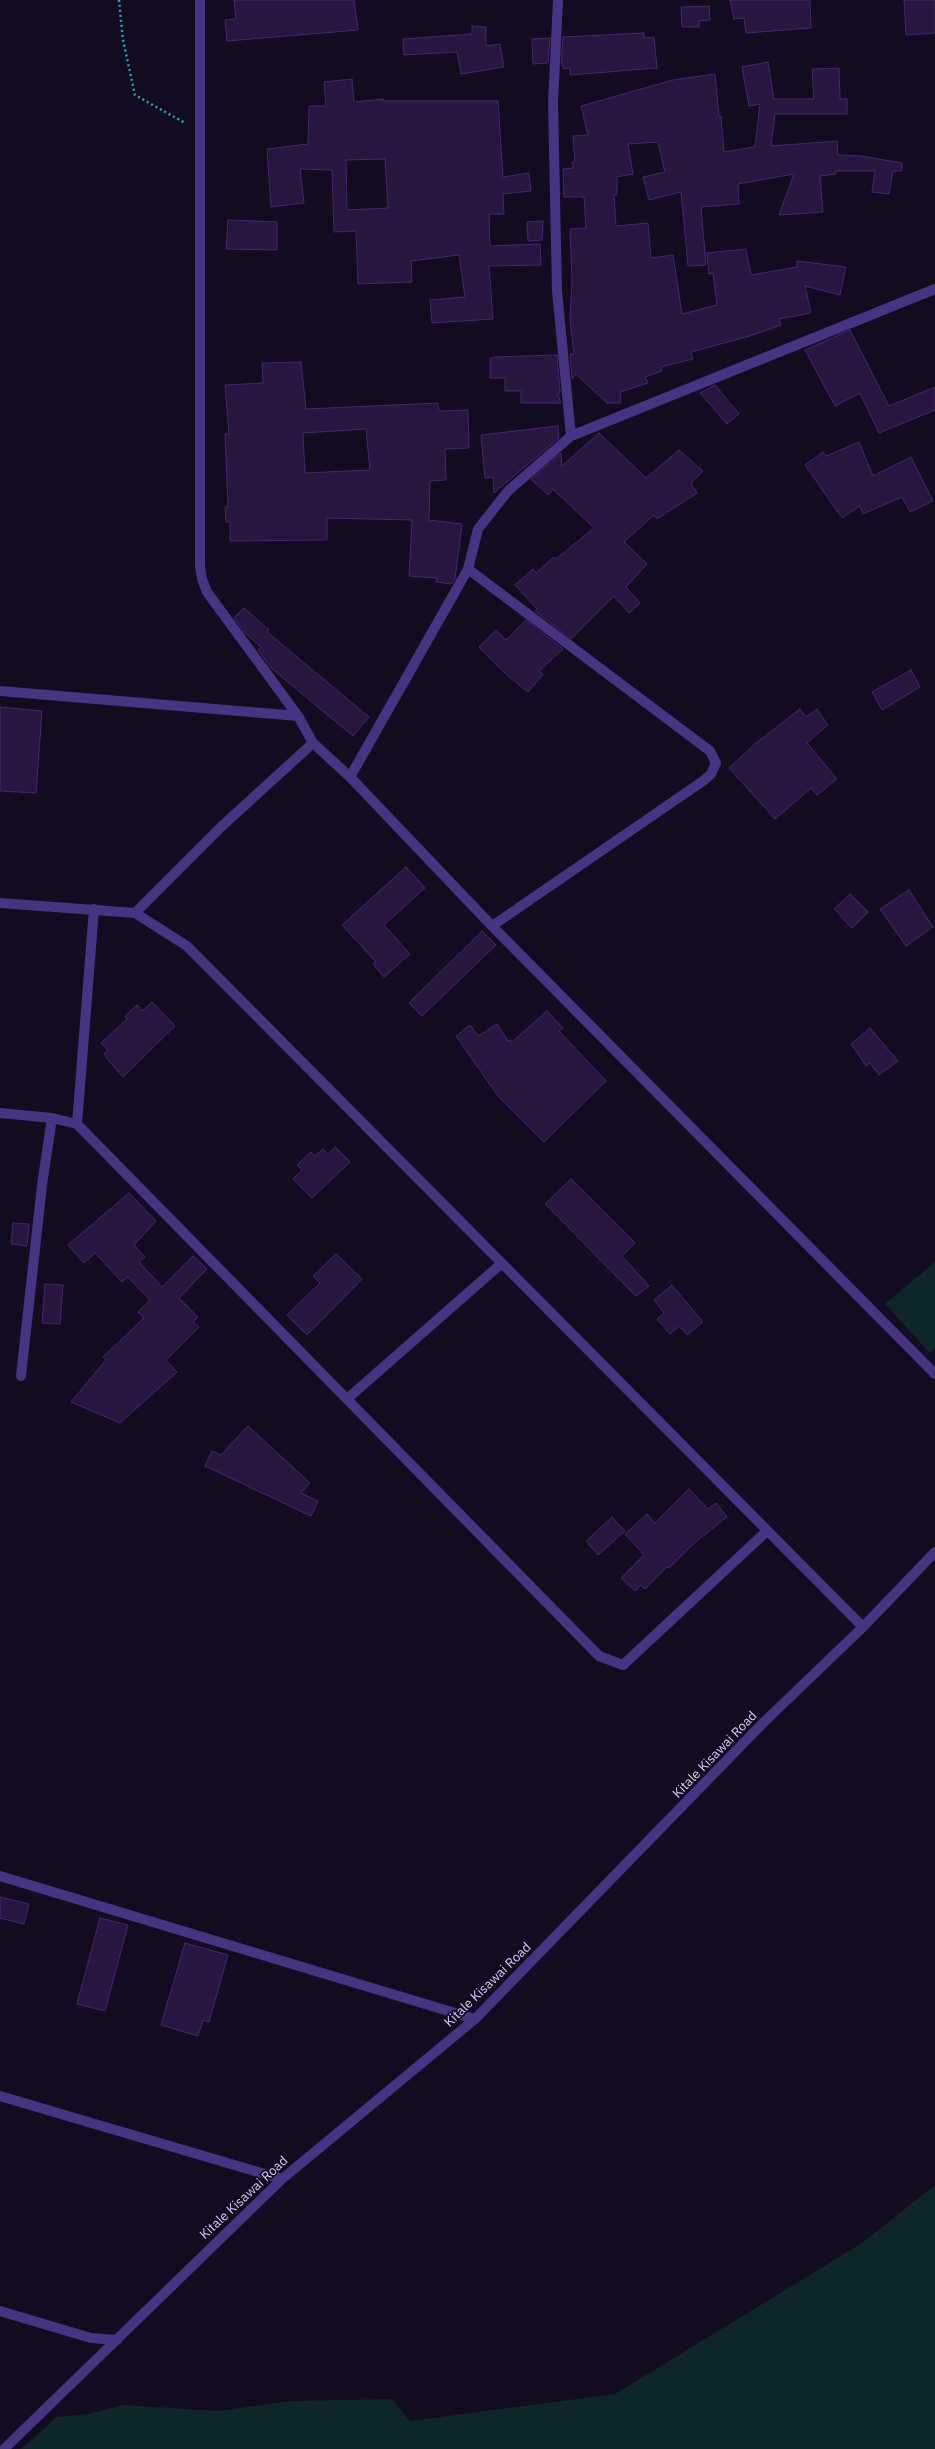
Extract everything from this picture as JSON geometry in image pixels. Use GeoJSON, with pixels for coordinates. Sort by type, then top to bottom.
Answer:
{"type":"FeatureCollection","features":[{"type":"Feature","properties":{"kind":"street"},"geometry":{"type":"LineString","coordinates":[[200,0],[199,130],[202,579],[207,592],[298,716],[313,743],[350,778],[492,926],[935,1374]]}},
{"type":"Feature","properties":{"kind":"street"},"geometry":{"type":"LineString","coordinates":[[558,0],[553,103],[557,291],[571,436]]}},
{"type":"Feature","properties":{"kind":"street"},"geometry":{"type":"LineString","coordinates":[[350,778],[468,569],[478,528],[508,491],[571,436],[935,289]]}},
{"type":"Feature","properties":{"kind":"street"},"geometry":{"type":"LineString","coordinates":[[468,569],[710,751],[716,763],[711,774],[703,781],[492,926]]}},
{"type":"Feature","properties":{"kind":"street"},"geometry":{"type":"LineString","coordinates":[[0,691],[298,716]]}},
{"type":"Feature","properties":{"kind":"street"},"geometry":{"type":"LineString","coordinates":[[136,913],[222,827],[313,743]]}},
{"type":"Feature","properties":{"kind":"street"},"geometry":{"type":"LineString","coordinates":[[0,903],[136,913],[187,946],[863,1627]]}},
{"type":"Feature","properties":{"kind":"street"},"geometry":{"type":"LineString","coordinates":[[77,1124],[94,909]]}},
{"type":"Feature","properties":{"kind":"street"},"geometry":{"type":"LineString","coordinates":[[0,1113],[52,1118],[77,1124],[599,1656],[623,1665],[767,1531]]}},
{"type":"Feature","properties":{"kind":"street"},"geometry":{"type":"LineString","coordinates":[[22,1376],[42,1185],[52,1118]]}},
{"type":"Feature","properties":{"kind":"street"},"geometry":{"type":"LineString","coordinates":[[347,1399],[502,1264]]}},
{"type":"Feature","properties":{"kind":"street","name":"Kitale Kisawai Road"},"geometry":{"type":"LineString","coordinates":[[4,2449],[282,2179],[475,2019],[764,1723],[863,1627],[935,1552]]}},
{"type":"Feature","properties":{"kind":"street"},"geometry":{"type":"LineString","coordinates":[[0,1876],[475,2019]]}},
{"type":"Feature","properties":{"kind":"street"},"geometry":{"type":"LineString","coordinates":[[0,2096],[282,2179]]}},
{"type":"Feature","properties":{"kind":"street"},"geometry":{"type":"LineString","coordinates":[[0,2312],[91,2338],[117,2340]]}},
{"type":"Feature","properties":{"kind":"path"},"geometry":{"type":"LineString","coordinates":[[119,0],[123,40],[134,95],[199,130]]}},
{"type":"Feature","properties":{"kind":"green space"},"geometry":{"type":"Polygon","coordinates":[[[935,1262],[935,1348],[930,1353],[885,1304],[935,1262]]]}},
{"type":"Feature","properties":{"kind":"green space"},"geometry":{"type":"Polygon","coordinates":[[[935,2185],[935,2449],[21,2449],[57,2417],[89,2414],[123,2405],[218,2411],[292,2401],[392,2399],[410,2421],[615,2394],[862,2243],[935,2185]]]}},
{"type":"Feature","properties":{"kind":"building"},"geometry":{"type":"Polygon","coordinates":[[[234,0],[354,0],[358,30],[227,41],[225,20],[236,19],[234,0]]]}},
{"type":"Feature","properties":{"kind":"building"},"geometry":{"type":"Polygon","coordinates":[[[730,0],[810,0],[811,28],[746,33],[744,18],[734,19],[730,0]]]}},
{"type":"Feature","properties":{"kind":"building"},"geometry":{"type":"Polygon","coordinates":[[[904,0],[935,0],[935,33],[906,35],[904,0]]]}},
{"type":"Feature","properties":{"kind":"building"},"geometry":{"type":"Polygon","coordinates":[[[709,6],[710,20],[699,21],[699,27],[682,27],[681,7],[709,6]]]}},
{"type":"Feature","properties":{"kind":"building"},"geometry":{"type":"Polygon","coordinates":[[[472,26],[486,27],[486,46],[500,44],[504,67],[461,74],[457,52],[404,55],[403,39],[472,34],[472,26]]]}},
{"type":"Feature","properties":{"kind":"building"},"geometry":{"type":"Polygon","coordinates":[[[644,33],[644,38],[654,37],[657,68],[570,75],[570,68],[564,69],[561,62],[563,37],[644,33]]]}},
{"type":"Feature","properties":{"kind":"building"},"geometry":{"type":"Polygon","coordinates":[[[550,38],[548,63],[533,64],[532,39],[550,38]]]}},
{"type":"Feature","properties":{"kind":"building"},"geometry":{"type":"Polygon","coordinates":[[[768,62],[774,99],[814,99],[812,69],[839,68],[840,99],[847,99],[847,114],[775,114],[771,146],[837,141],[838,155],[861,156],[902,163],[902,171],[893,171],[889,194],[872,192],[875,171],[835,171],[836,174],[820,176],[823,212],[779,215],[794,174],[738,184],[739,204],[701,207],[706,265],[688,266],[681,192],[649,200],[643,177],[665,172],[658,142],[628,144],[633,174],[617,177],[617,195],[614,195],[616,226],[648,223],[651,258],[673,255],[682,314],[717,305],[713,273],[709,274],[707,253],[746,249],[751,275],[797,267],[797,261],[846,267],[840,295],[805,286],[811,313],[779,319],[781,325],[750,336],[691,352],[693,359],[661,367],[662,371],[645,377],[648,383],[620,392],[621,403],[607,403],[576,374],[572,379],[570,354],[574,354],[570,320],[572,280],[570,229],[586,228],[584,197],[564,197],[563,169],[573,168],[572,162],[575,162],[573,136],[588,135],[581,106],[673,80],[715,74],[724,152],[755,147],[760,104],[749,106],[742,67],[768,62]]]}},
{"type":"Feature","properties":{"kind":"building"},"geometry":{"type":"Polygon","coordinates":[[[352,79],[354,102],[384,99],[384,101],[498,101],[503,177],[529,173],[531,191],[503,194],[504,214],[489,214],[490,246],[540,244],[541,265],[489,266],[493,319],[432,323],[430,300],[465,297],[459,255],[411,261],[412,282],[358,284],[356,231],[334,232],[332,170],[300,169],[304,203],[271,207],[267,149],[308,144],[309,106],[326,106],[324,82],[352,79]],[[385,159],[346,160],[347,210],[388,208],[385,159]]]}},
{"type":"Feature","properties":{"kind":"building"},"geometry":{"type":"Polygon","coordinates":[[[228,220],[277,222],[277,250],[226,249],[228,220]]]}},
{"type":"Feature","properties":{"kind":"building"},"geometry":{"type":"Polygon","coordinates":[[[543,221],[542,240],[528,241],[527,222],[543,221]]]}},
{"type":"Feature","properties":{"kind":"building"},"geometry":{"type":"Polygon","coordinates":[[[850,330],[889,406],[935,387],[935,410],[879,433],[860,393],[835,406],[805,350],[850,330]]]}},
{"type":"Feature","properties":{"kind":"building"},"geometry":{"type":"Polygon","coordinates":[[[557,355],[560,392],[558,394],[561,403],[521,403],[521,391],[505,391],[505,378],[490,378],[490,359],[494,357],[557,355]]]}},
{"type":"Feature","properties":{"kind":"building"},"geometry":{"type":"Polygon","coordinates":[[[301,362],[306,409],[438,403],[439,411],[468,410],[469,448],[445,449],[446,480],[430,481],[429,520],[462,524],[455,579],[452,584],[436,582],[437,578],[409,576],[412,520],[327,518],[327,540],[230,541],[230,522],[226,522],[225,507],[228,507],[225,434],[229,434],[225,385],[263,383],[262,363],[301,362]],[[366,429],[303,433],[305,473],[370,470],[366,429]]]}},
{"type":"Feature","properties":{"kind":"building"},"geometry":{"type":"Polygon","coordinates":[[[715,385],[739,414],[727,424],[700,393],[715,385]]]}},
{"type":"Feature","properties":{"kind":"building"},"geometry":{"type":"Polygon","coordinates":[[[558,426],[559,438],[494,493],[493,477],[485,478],[481,435],[558,426]]]}},
{"type":"Feature","properties":{"kind":"building"},"geometry":{"type":"Polygon","coordinates":[[[599,433],[646,478],[679,450],[703,471],[691,483],[697,493],[657,519],[654,515],[624,542],[647,564],[626,587],[640,603],[629,613],[614,596],[571,639],[535,611],[537,609],[515,585],[533,569],[536,573],[554,557],[556,559],[594,528],[553,489],[548,495],[531,479],[561,453],[562,466],[599,433]]]}},
{"type":"Feature","properties":{"kind":"building"},"geometry":{"type":"Polygon","coordinates":[[[859,442],[873,476],[911,457],[933,501],[910,512],[902,497],[863,514],[860,506],[842,518],[805,465],[823,452],[826,456],[859,442]]]}},
{"type":"Feature","properties":{"kind":"building"},"geometry":{"type":"Polygon","coordinates":[[[244,608],[269,630],[267,632],[369,717],[353,736],[271,668],[258,650],[261,647],[245,633],[234,618],[244,608]]]}},
{"type":"Feature","properties":{"kind":"building"},"geometry":{"type":"Polygon","coordinates":[[[526,620],[563,649],[539,671],[543,674],[528,692],[509,677],[479,647],[496,630],[506,640],[526,620]]]}},
{"type":"Feature","properties":{"kind":"building"},"geometry":{"type":"Polygon","coordinates":[[[911,670],[920,687],[882,710],[872,692],[911,670]]]}},
{"type":"Feature","properties":{"kind":"building"},"geometry":{"type":"Polygon","coordinates":[[[0,707],[42,711],[36,793],[0,791],[0,707]]]}},
{"type":"Feature","properties":{"kind":"building"},"geometry":{"type":"Polygon","coordinates":[[[800,709],[806,717],[817,709],[828,725],[807,743],[837,779],[817,795],[811,788],[775,819],[729,768],[756,743],[800,709]]]}},
{"type":"Feature","properties":{"kind":"building"},"geometry":{"type":"Polygon","coordinates":[[[406,867],[425,888],[384,925],[410,954],[384,977],[373,964],[376,962],[342,925],[406,867]]]}},
{"type":"Feature","properties":{"kind":"building"},"geometry":{"type":"Polygon","coordinates":[[[909,890],[933,927],[906,946],[880,909],[909,890]]]}},
{"type":"Feature","properties":{"kind":"building"},"geometry":{"type":"Polygon","coordinates":[[[850,894],[868,912],[852,928],[834,909],[850,894]]]}},
{"type":"Feature","properties":{"kind":"building"},"geometry":{"type":"Polygon","coordinates":[[[482,931],[496,945],[422,1016],[409,1003],[482,931]]]}},
{"type":"Feature","properties":{"kind":"building"},"geometry":{"type":"Polygon","coordinates":[[[152,1002],[175,1026],[123,1077],[104,1054],[108,1050],[101,1043],[127,1019],[125,1016],[137,1005],[142,1011],[152,1002]]]}},
{"type":"Feature","properties":{"kind":"building"},"geometry":{"type":"Polygon","coordinates":[[[547,1011],[563,1028],[559,1031],[606,1081],[544,1142],[498,1096],[456,1036],[470,1025],[478,1036],[497,1024],[508,1041],[510,1040],[512,1042],[547,1011]]]}},
{"type":"Feature","properties":{"kind":"building"},"geometry":{"type":"Polygon","coordinates":[[[870,1028],[898,1061],[879,1075],[870,1063],[866,1066],[851,1044],[870,1028]]]}},
{"type":"Feature","properties":{"kind":"building"},"geometry":{"type":"Polygon","coordinates":[[[335,1147],[350,1162],[312,1198],[293,1179],[302,1170],[297,1165],[311,1152],[315,1156],[323,1149],[328,1154],[335,1147]]]}},
{"type":"Feature","properties":{"kind":"building"},"geometry":{"type":"Polygon","coordinates":[[[571,1179],[635,1243],[622,1256],[649,1286],[636,1296],[545,1204],[571,1179]]]}},
{"type":"Feature","properties":{"kind":"building"},"geometry":{"type":"Polygon","coordinates":[[[129,1193],[156,1221],[134,1245],[145,1257],[139,1262],[162,1287],[193,1256],[207,1269],[179,1298],[198,1317],[193,1322],[199,1327],[166,1360],[177,1372],[120,1423],[71,1402],[106,1360],[103,1357],[144,1318],[138,1312],[150,1300],[128,1277],[122,1282],[95,1253],[84,1263],[68,1245],[129,1193]]]}},
{"type":"Feature","properties":{"kind":"building"},"geometry":{"type":"Polygon","coordinates":[[[13,1223],[29,1224],[27,1246],[11,1244],[13,1223]]]}},
{"type":"Feature","properties":{"kind":"building"},"geometry":{"type":"Polygon","coordinates":[[[336,1254],[362,1279],[307,1335],[287,1315],[320,1283],[313,1276],[336,1254]]]}},
{"type":"Feature","properties":{"kind":"building"},"geometry":{"type":"Polygon","coordinates":[[[45,1284],[63,1285],[60,1324],[42,1323],[45,1284]]]}},
{"type":"Feature","properties":{"kind":"building"},"geometry":{"type":"Polygon","coordinates":[[[672,1285],[703,1322],[687,1335],[679,1326],[670,1334],[657,1319],[664,1313],[654,1300],[672,1285]]]}},
{"type":"Feature","properties":{"kind":"building"},"geometry":{"type":"Polygon","coordinates":[[[248,1426],[310,1483],[301,1493],[318,1501],[311,1516],[205,1466],[212,1451],[221,1455],[248,1426]]]}},
{"type":"Feature","properties":{"kind":"building"},"geometry":{"type":"Polygon","coordinates":[[[689,1489],[708,1509],[716,1503],[727,1517],[693,1544],[645,1589],[641,1585],[635,1591],[621,1578],[644,1555],[625,1534],[647,1514],[655,1523],[689,1489]]]}},
{"type":"Feature","properties":{"kind":"building"},"geometry":{"type":"Polygon","coordinates":[[[612,1517],[625,1531],[598,1555],[586,1541],[612,1517]]]}},
{"type":"Feature","properties":{"kind":"building"},"geometry":{"type":"Polygon","coordinates":[[[0,1897],[29,1904],[24,1924],[0,1918],[0,1897]]]}},
{"type":"Feature","properties":{"kind":"building"},"geometry":{"type":"Polygon","coordinates":[[[100,1918],[128,1925],[105,2011],[77,2004],[100,1918]]]}},
{"type":"Feature","properties":{"kind":"building"},"geometry":{"type":"Polygon","coordinates":[[[185,1943],[228,1955],[209,2022],[203,2020],[198,2036],[161,2025],[185,1943]]]}}]}
